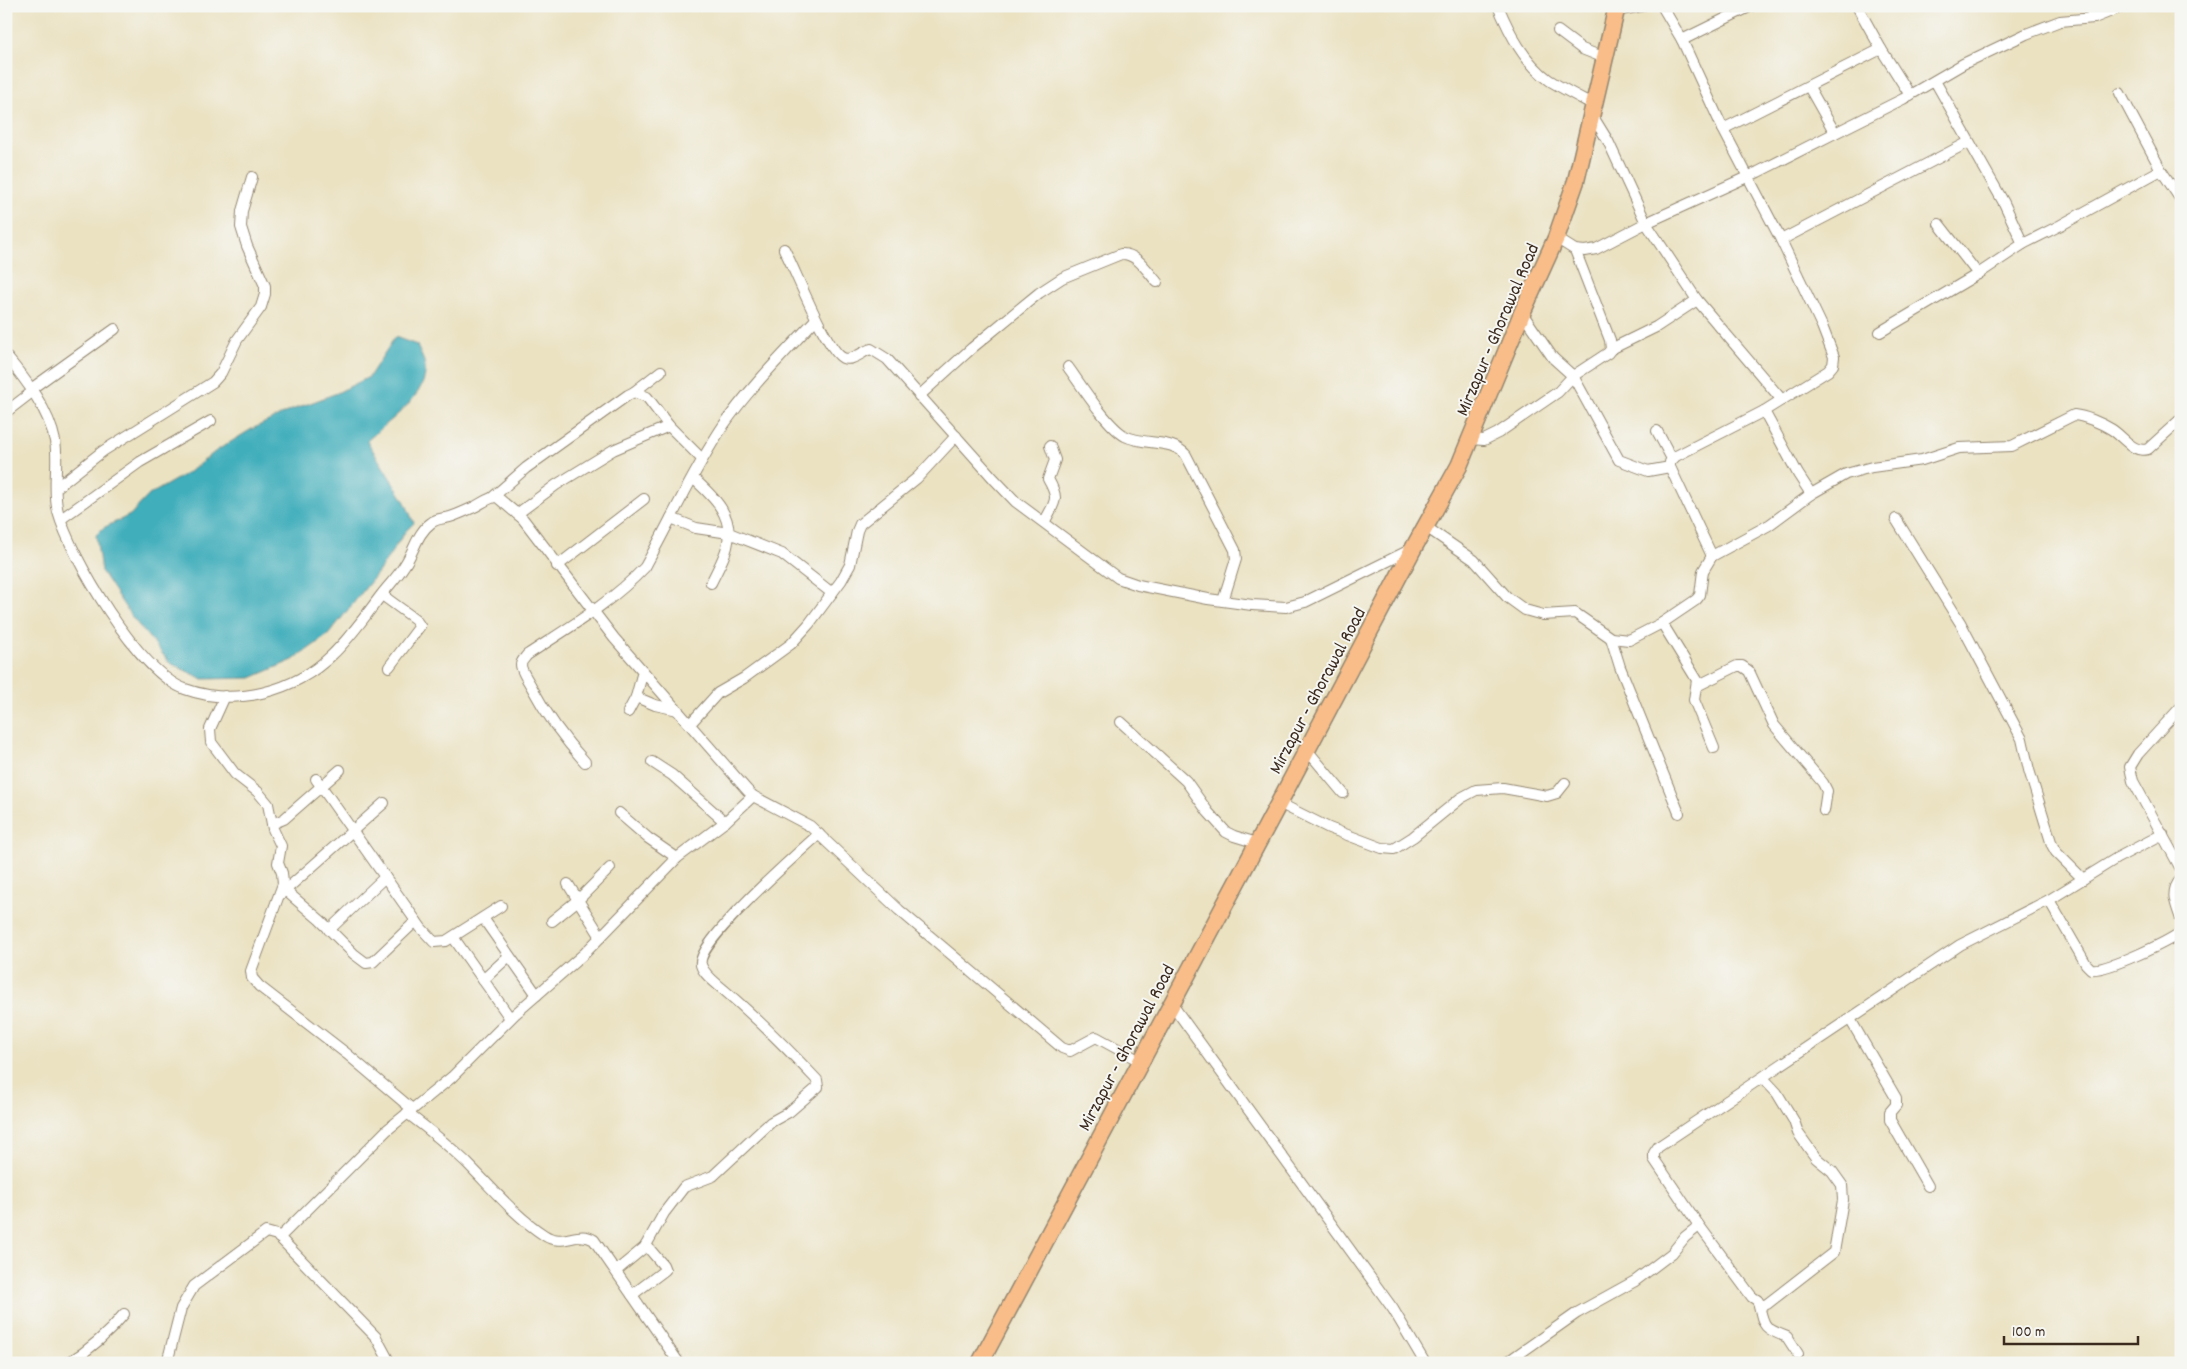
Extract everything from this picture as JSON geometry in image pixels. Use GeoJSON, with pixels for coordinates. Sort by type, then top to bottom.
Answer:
{"type":"FeatureCollection","features":[{"type":"Feature","properties":{"kind":"main road","name":"Mirzapur - Ghorawal Road"},"geometry":{"type":"LineString","coordinates":[[980,1363],[1426,527],[1471,439],[1522,313],[1556,238],[1576,182],[1616,9]]}},
{"type":"Feature","properties":{"kind":"street"},"geometry":{"type":"LineString","coordinates":[[1498,6],[1508,29],[1527,58],[1548,79],[1593,110],[1646,223],[1697,300],[1782,400]]}},
{"type":"Feature","properties":{"kind":"street"},"geometry":{"type":"LineString","coordinates":[[1616,9],[1642,6]]}},
{"type":"Feature","properties":{"kind":"street"},"geometry":{"type":"LineString","coordinates":[[1522,313],[1553,358],[1573,376],[1619,460],[1648,471],[1671,463],[1764,411],[1828,371],[1833,365],[1834,357],[1822,326],[1781,240],[1746,176],[1682,40],[1662,6]]}},
{"type":"Feature","properties":{"kind":"street"},"geometry":{"type":"LineString","coordinates":[[1682,40],[1751,6]]}},
{"type":"Feature","properties":{"kind":"street"},"geometry":{"type":"LineString","coordinates":[[1857,6],[1910,95]]}},
{"type":"Feature","properties":{"kind":"street"},"geometry":{"type":"LineString","coordinates":[[2089,6],[2094,18]]}},
{"type":"Feature","properties":{"kind":"street"},"geometry":{"type":"LineString","coordinates":[[1556,238],[1575,250],[1596,249],[1646,223],[1835,133],[1910,95],[1963,64],[2026,34],[2060,21],[2094,18],[2121,7]]}},
{"type":"Feature","properties":{"kind":"street"},"geometry":{"type":"LineString","coordinates":[[1558,31],[1582,49],[1605,58]]}},
{"type":"Feature","properties":{"kind":"street"},"geometry":{"type":"LineString","coordinates":[[1723,129],[1881,49]]}},
{"type":"Feature","properties":{"kind":"street"},"geometry":{"type":"LineString","coordinates":[[1935,81],[2004,203],[2023,244]]}},
{"type":"Feature","properties":{"kind":"street"},"geometry":{"type":"LineString","coordinates":[[1809,87],[1835,133]]}},
{"type":"Feature","properties":{"kind":"street"},"geometry":{"type":"LineString","coordinates":[[2120,93],[2161,170],[2181,200]]}},
{"type":"Feature","properties":{"kind":"street"},"geometry":{"type":"LineString","coordinates":[[1781,240],[1969,142]]}},
{"type":"Feature","properties":{"kind":"street"},"geometry":{"type":"LineString","coordinates":[[1880,332],[1978,274],[2023,244],[2161,170]]}},
{"type":"Feature","properties":{"kind":"street"},"geometry":{"type":"LineString","coordinates":[[56,488],[103,451],[213,382],[221,373],[236,340],[261,307],[265,294],[265,286],[247,246],[241,227],[242,211],[252,177]]}},
{"type":"Feature","properties":{"kind":"street"},"geometry":{"type":"LineString","coordinates":[[1939,224],[1978,274]]}},
{"type":"Feature","properties":{"kind":"street"},"geometry":{"type":"LineString","coordinates":[[784,249],[816,319],[837,353],[843,358],[850,359],[864,350],[871,349],[887,359],[1016,502],[1045,521],[1118,578],[1138,585],[1223,601],[1286,607],[1305,602],[1413,549]]}},
{"type":"Feature","properties":{"kind":"street"},"geometry":{"type":"LineString","coordinates":[[1575,250],[1610,340],[1611,349]]}},
{"type":"Feature","properties":{"kind":"street"},"geometry":{"type":"LineString","coordinates":[[919,396],[972,348],[1039,293],[1062,278],[1121,254],[1129,254],[1137,259],[1157,282]]}},
{"type":"Feature","properties":{"kind":"street"},"geometry":{"type":"LineString","coordinates":[[1471,439],[1484,440],[1490,438],[1558,392],[1573,376],[1608,353],[1611,349],[1656,327],[1697,300]]}},
{"type":"Feature","properties":{"kind":"street"},"geometry":{"type":"LineString","coordinates":[[585,762],[563,738],[547,715],[521,666],[527,655],[593,611],[631,582],[645,567],[702,459],[743,399],[816,319]]}},
{"type":"Feature","properties":{"kind":"street"},"geometry":{"type":"LineString","coordinates":[[6,412],[115,329]]}},
{"type":"Feature","properties":{"kind":"street"},"geometry":{"type":"LineString","coordinates":[[6,356],[36,395],[55,440],[58,511],[71,548],[98,595],[135,647],[171,683],[198,693],[226,696],[264,693],[289,684],[318,666],[331,656],[352,633],[405,565],[419,538],[432,522],[451,517],[494,497],[526,468],[661,371]]}},
{"type":"Feature","properties":{"kind":"street"},"geometry":{"type":"LineString","coordinates":[[1068,367],[1107,419],[1123,435],[1133,440],[1177,446],[1186,455],[1235,550],[1236,558],[1223,601]]}},
{"type":"Feature","properties":{"kind":"street"},"geometry":{"type":"LineString","coordinates":[[634,392],[648,396],[669,426],[702,459]]}},
{"type":"Feature","properties":{"kind":"street"},"geometry":{"type":"LineString","coordinates":[[1764,411],[1811,494]]}},
{"type":"Feature","properties":{"kind":"street"},"geometry":{"type":"LineString","coordinates":[[1426,527],[1474,560],[1508,598],[1525,610],[1543,615],[1568,612],[1575,614],[1611,638],[1629,640],[1662,623],[1700,595],[1703,571],[1712,556],[1769,525],[1811,494],[1846,474],[1872,467],[1922,460],[1959,448],[2012,446],[2074,415],[2107,427],[2134,448],[2142,451],[2148,449],[2181,419]]}},
{"type":"Feature","properties":{"kind":"street"},"geometry":{"type":"LineString","coordinates":[[61,519],[140,462],[211,421]]}},
{"type":"Feature","properties":{"kind":"street"},"geometry":{"type":"LineString","coordinates":[[517,514],[556,485],[613,450],[669,426]]}},
{"type":"Feature","properties":{"kind":"street"},"geometry":{"type":"LineString","coordinates":[[1656,431],[1712,556]]}},
{"type":"Feature","properties":{"kind":"street"},"geometry":{"type":"LineString","coordinates":[[690,724],[718,693],[744,678],[791,644],[832,593],[850,565],[860,524],[917,478],[956,436]]}},
{"type":"Feature","properties":{"kind":"street"},"geometry":{"type":"LineString","coordinates":[[1045,521],[1056,500],[1056,495],[1048,479],[1054,460],[1050,446]]}},
{"type":"Feature","properties":{"kind":"street"},"geometry":{"type":"LineString","coordinates":[[693,478],[714,497],[723,509],[728,521],[727,548],[711,583]]}},
{"type":"Feature","properties":{"kind":"street"},"geometry":{"type":"LineString","coordinates":[[494,497],[501,499],[517,514],[643,671],[753,796],[789,814],[818,834],[899,910],[1062,1048],[1070,1051],[1087,1040],[1096,1037],[1140,1061]]}},
{"type":"Feature","properties":{"kind":"street"},"geometry":{"type":"LineString","coordinates":[[557,566],[644,499]]}},
{"type":"Feature","properties":{"kind":"street"},"geometry":{"type":"LineString","coordinates":[[671,518],[696,528],[728,533],[782,554],[832,593]]}},
{"type":"Feature","properties":{"kind":"street"},"geometry":{"type":"LineString","coordinates":[[1896,519],[1961,624],[2022,739],[2029,770],[2052,845],[2056,852],[2083,879]]}},
{"type":"Feature","properties":{"kind":"street"},"geometry":{"type":"LineString","coordinates":[[382,595],[415,619],[420,626],[389,667]]}},
{"type":"Feature","properties":{"kind":"street"},"geometry":{"type":"LineString","coordinates":[[1662,623],[1697,680],[1694,700],[1714,748]]}},
{"type":"Feature","properties":{"kind":"street"},"geometry":{"type":"LineString","coordinates":[[1611,638],[1620,667],[1679,813]]}},
{"type":"Feature","properties":{"kind":"street"},"geometry":{"type":"LineString","coordinates":[[1697,686],[1737,666],[1746,667],[1774,725],[1823,782],[1827,791],[1824,810]]}},
{"type":"Feature","properties":{"kind":"street"},"geometry":{"type":"LineString","coordinates":[[628,712],[636,697],[643,671]]}},
{"type":"Feature","properties":{"kind":"street"},"geometry":{"type":"LineString","coordinates":[[226,696],[210,730],[211,742],[235,774],[258,792],[268,804],[272,824],[281,846],[278,863],[283,878],[283,893],[251,971],[252,978],[258,986],[347,1054],[543,1235],[558,1242],[580,1236],[591,1238],[679,1363]]}},
{"type":"Feature","properties":{"kind":"street"},"geometry":{"type":"LineString","coordinates":[[636,697],[655,705],[678,710]]}},
{"type":"Feature","properties":{"kind":"street"},"geometry":{"type":"LineString","coordinates":[[2181,707],[2138,754],[2130,767],[2133,780],[2181,869]]}},
{"type":"Feature","properties":{"kind":"street"},"geometry":{"type":"LineString","coordinates":[[1121,722],[1186,781],[1208,812],[1226,832],[1257,843]]}},
{"type":"Feature","properties":{"kind":"street"},"geometry":{"type":"LineString","coordinates":[[1307,750],[1343,793]]}},
{"type":"Feature","properties":{"kind":"street"},"geometry":{"type":"LineString","coordinates":[[652,762],[672,775],[725,822]]}},
{"type":"Feature","properties":{"kind":"street"},"geometry":{"type":"LineString","coordinates":[[272,824],[284,819],[319,783],[340,770]]}},
{"type":"Feature","properties":{"kind":"street"},"geometry":{"type":"LineString","coordinates":[[319,783],[416,921],[434,942],[446,941],[501,906]]}},
{"type":"Feature","properties":{"kind":"street"},"geometry":{"type":"LineString","coordinates":[[1279,803],[1329,828],[1382,848],[1394,850],[1461,798],[1476,790],[1503,788],[1547,796],[1557,793],[1565,783]]}},
{"type":"Feature","properties":{"kind":"street"},"geometry":{"type":"LineString","coordinates":[[279,1238],[370,1146],[452,1077],[510,1018],[602,937],[677,858],[725,822],[753,796]]}},
{"type":"Feature","properties":{"kind":"street"},"geometry":{"type":"LineString","coordinates":[[283,893],[384,803]]}},
{"type":"Feature","properties":{"kind":"street"},"geometry":{"type":"LineString","coordinates":[[619,814],[648,838],[677,858]]}},
{"type":"Feature","properties":{"kind":"street"},"geometry":{"type":"LineString","coordinates":[[616,1271],[642,1251],[664,1213],[684,1187],[712,1176],[762,1130],[789,1112],[819,1084],[818,1080],[763,1024],[709,977],[701,968],[700,961],[708,943],[724,924],[818,834]]}},
{"type":"Feature","properties":{"kind":"street"},"geometry":{"type":"LineString","coordinates":[[1763,1078],[1777,1093],[1787,1108],[1798,1133],[1816,1158],[1838,1178],[1843,1191],[1834,1252],[1767,1304],[1760,1306],[1698,1224],[1654,1159],[1655,1150],[1960,945],[2048,900],[2163,834]]}},
{"type":"Feature","properties":{"kind":"street"},"geometry":{"type":"LineString","coordinates":[[552,921],[578,900],[610,868]]}},
{"type":"Feature","properties":{"kind":"street"},"geometry":{"type":"LineString","coordinates":[[329,930],[385,877]]}},
{"type":"Feature","properties":{"kind":"street"},"geometry":{"type":"LineString","coordinates":[[2181,879],[2174,893],[2181,919]]}},
{"type":"Feature","properties":{"kind":"street"},"geometry":{"type":"LineString","coordinates":[[568,884],[602,937]]}},
{"type":"Feature","properties":{"kind":"street"},"geometry":{"type":"LineString","coordinates":[[283,893],[329,930],[354,954],[369,963],[378,957],[416,921]]}},
{"type":"Feature","properties":{"kind":"street"},"geometry":{"type":"LineString","coordinates":[[2048,900],[2086,964],[2091,969],[2105,968],[2155,947],[2181,932]]}},
{"type":"Feature","properties":{"kind":"street"},"geometry":{"type":"LineString","coordinates":[[483,918],[537,994]]}},
{"type":"Feature","properties":{"kind":"street"},"geometry":{"type":"LineString","coordinates":[[453,936],[510,1018]]}},
{"type":"Feature","properties":{"kind":"street"},"geometry":{"type":"LineString","coordinates":[[483,980],[510,956]]}},
{"type":"Feature","properties":{"kind":"street"},"geometry":{"type":"LineString","coordinates":[[1171,1003],[1393,1309],[1425,1363]]}},
{"type":"Feature","properties":{"kind":"street"},"geometry":{"type":"LineString","coordinates":[[1850,1019],[1896,1098],[1896,1105],[1890,1112],[1890,1120],[1928,1186]]}},
{"type":"Feature","properties":{"kind":"street"},"geometry":{"type":"LineString","coordinates":[[1506,1363],[1577,1313],[1635,1281],[1672,1253],[1685,1237],[1696,1229],[1698,1224]]}},
{"type":"Feature","properties":{"kind":"street"},"geometry":{"type":"LineString","coordinates":[[168,1363],[181,1308],[194,1286],[263,1233],[272,1232],[376,1337],[390,1363]]}},
{"type":"Feature","properties":{"kind":"street"},"geometry":{"type":"LineString","coordinates":[[632,1295],[665,1270],[646,1245]]}},
{"type":"Feature","properties":{"kind":"street"},"geometry":{"type":"LineString","coordinates":[[1757,1300],[1765,1325],[1773,1333],[1789,1339],[1798,1354]]}},
{"type":"Feature","properties":{"kind":"street"},"geometry":{"type":"LineString","coordinates":[[68,1363],[109,1334],[124,1314]]}},
{"type":"Feature","properties":{"kind":"water"},"geometry":{"type":"Polygon","coordinates":[[[395,337],[417,345],[425,364],[424,378],[413,399],[367,441],[405,502],[414,523],[405,532],[379,571],[328,635],[293,660],[251,678],[203,679],[170,663],[131,616],[101,571],[96,535],[103,528],[130,515],[149,495],[189,472],[216,451],[250,430],[289,411],[337,393],[369,377],[395,337]]]}}]}
